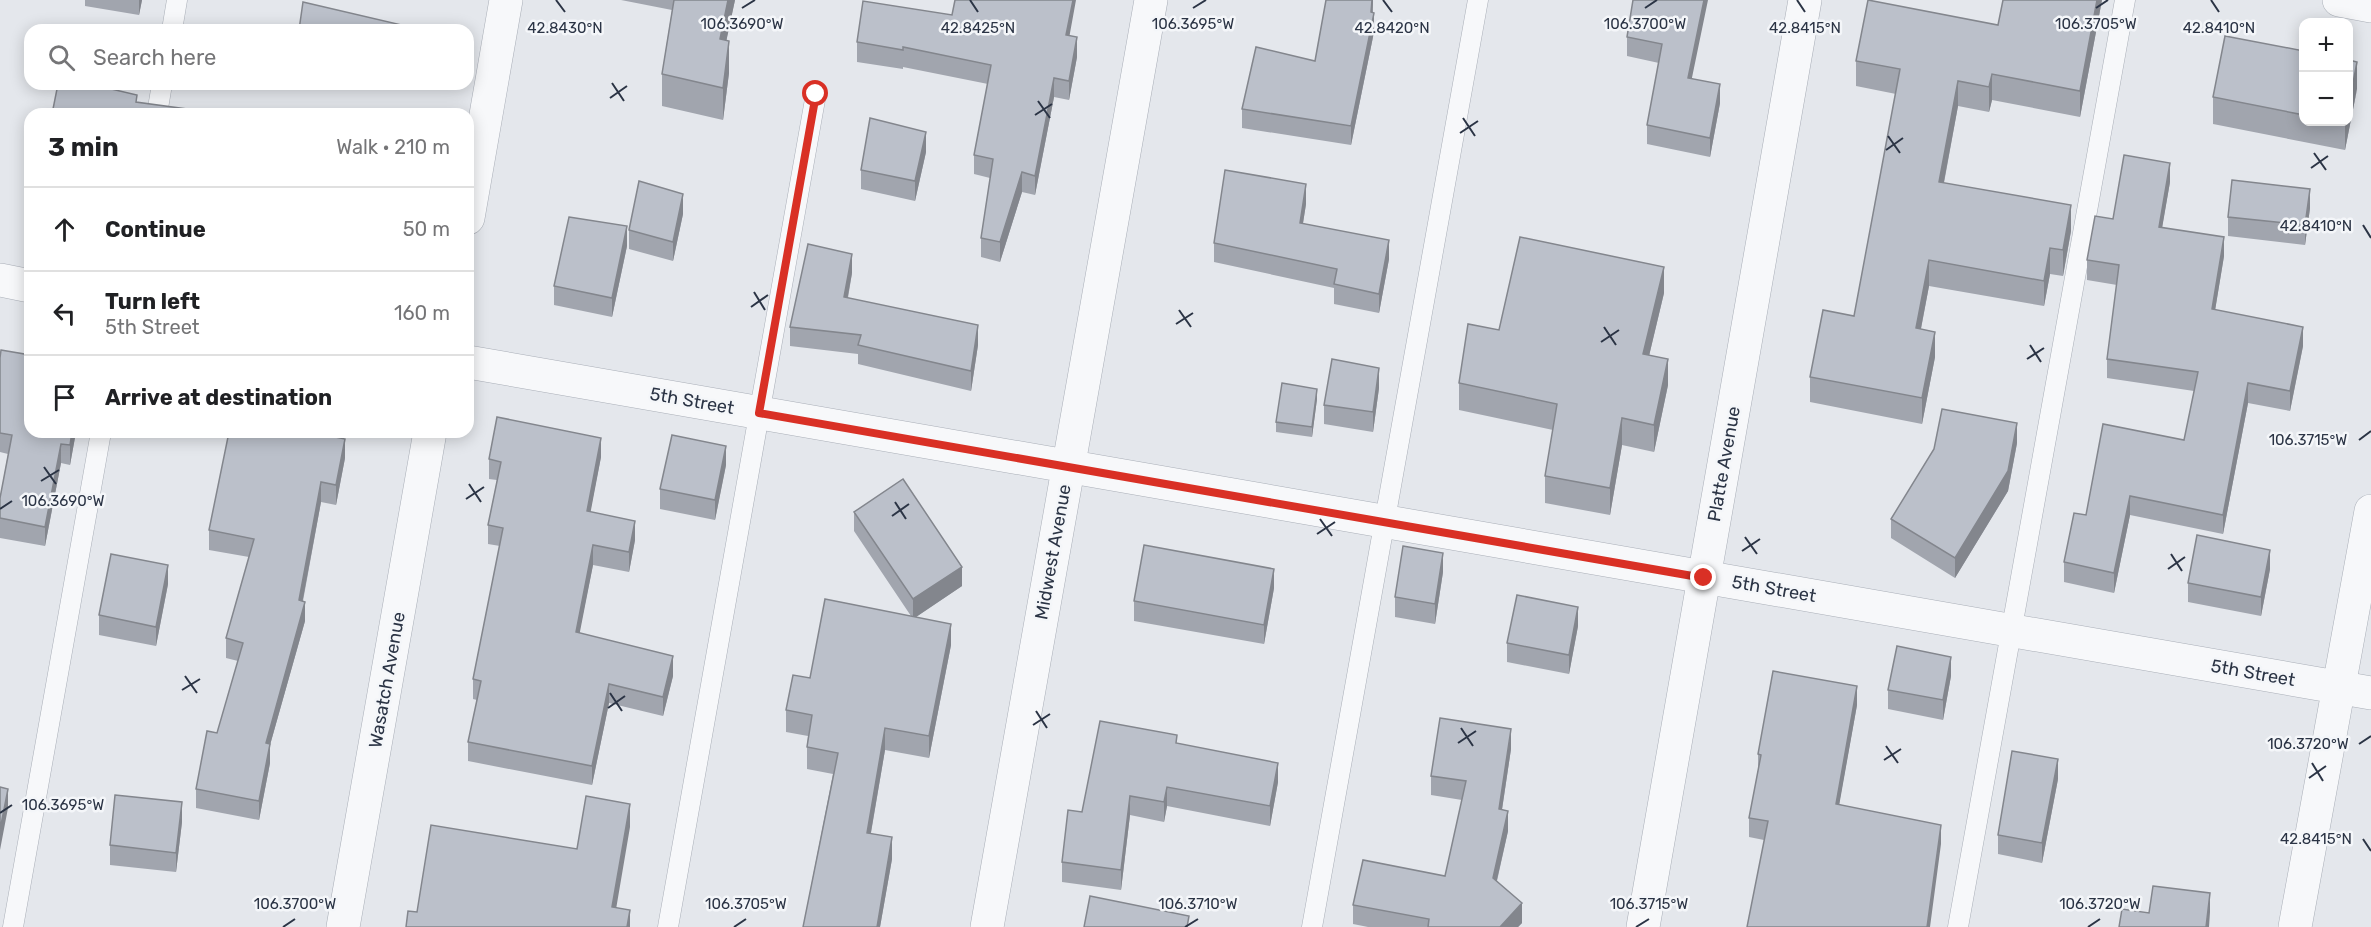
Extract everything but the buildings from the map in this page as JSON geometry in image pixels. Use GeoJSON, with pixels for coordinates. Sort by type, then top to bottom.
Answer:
{"type":"FeatureCollection","features":[{"type":"Feature","properties":{"kind":"street"},"geometry":{"type":"LineString","coordinates":[[474,184],[507,0]]}},
{"type":"Feature","properties":{"kind":"street","name":"Midwest Avenue"},"geometry":{"type":"LineString","coordinates":[[987,927],[1151,0]]}},
{"type":"Feature","properties":{"kind":"street","name":"Platte Avenue"},"geometry":{"type":"LineString","coordinates":[[1643,927],[1805,0]]}},
{"type":"Feature","properties":{"kind":"street"},"geometry":{"type":"LineString","coordinates":[[2339,0],[2371,6]]}},
{"type":"Feature","properties":{"kind":"street"},"geometry":{"type":"LineString","coordinates":[[0,280],[24,285]]}},
{"type":"Feature","properties":{"kind":"street","name":"5th Street"},"geometry":{"type":"LineString","coordinates":[[474,363],[2371,693]]}},
{"type":"Feature","properties":{"kind":"street","name":"Wasatch Avenue"},"geometry":{"type":"LineString","coordinates":[[343,927],[429,438]]}},
{"type":"Feature","properties":{"kind":"street"},"geometry":{"type":"LineString","coordinates":[[2295,927],[2371,511]]}},
{"type":"Feature","properties":{"kind":"lane"},"geometry":{"type":"LineString","coordinates":[[173,24],[177,0]]}},
{"type":"Feature","properties":{"kind":"lane"},"geometry":{"type":"LineString","coordinates":[[1312,927],[1478,0]]}},
{"type":"Feature","properties":{"kind":"lane"},"geometry":{"type":"LineString","coordinates":[[1958,927],[2125,0]]}},
{"type":"Feature","properties":{"kind":"lane"},"geometry":{"type":"LineString","coordinates":[[158,108],[161,90]]}},
{"type":"Feature","properties":{"kind":"lane"},"geometry":{"type":"LineString","coordinates":[[668,927],[816,94]]}},
{"type":"Feature","properties":{"kind":"lane"},"geometry":{"type":"LineString","coordinates":[[13,927],[100,438]]}},
{"type":"Feature","properties":{"kind":"route"},"geometry":{"type":"LineString","coordinates":[[816,94],[759,413],[1704,578]]}}]}
